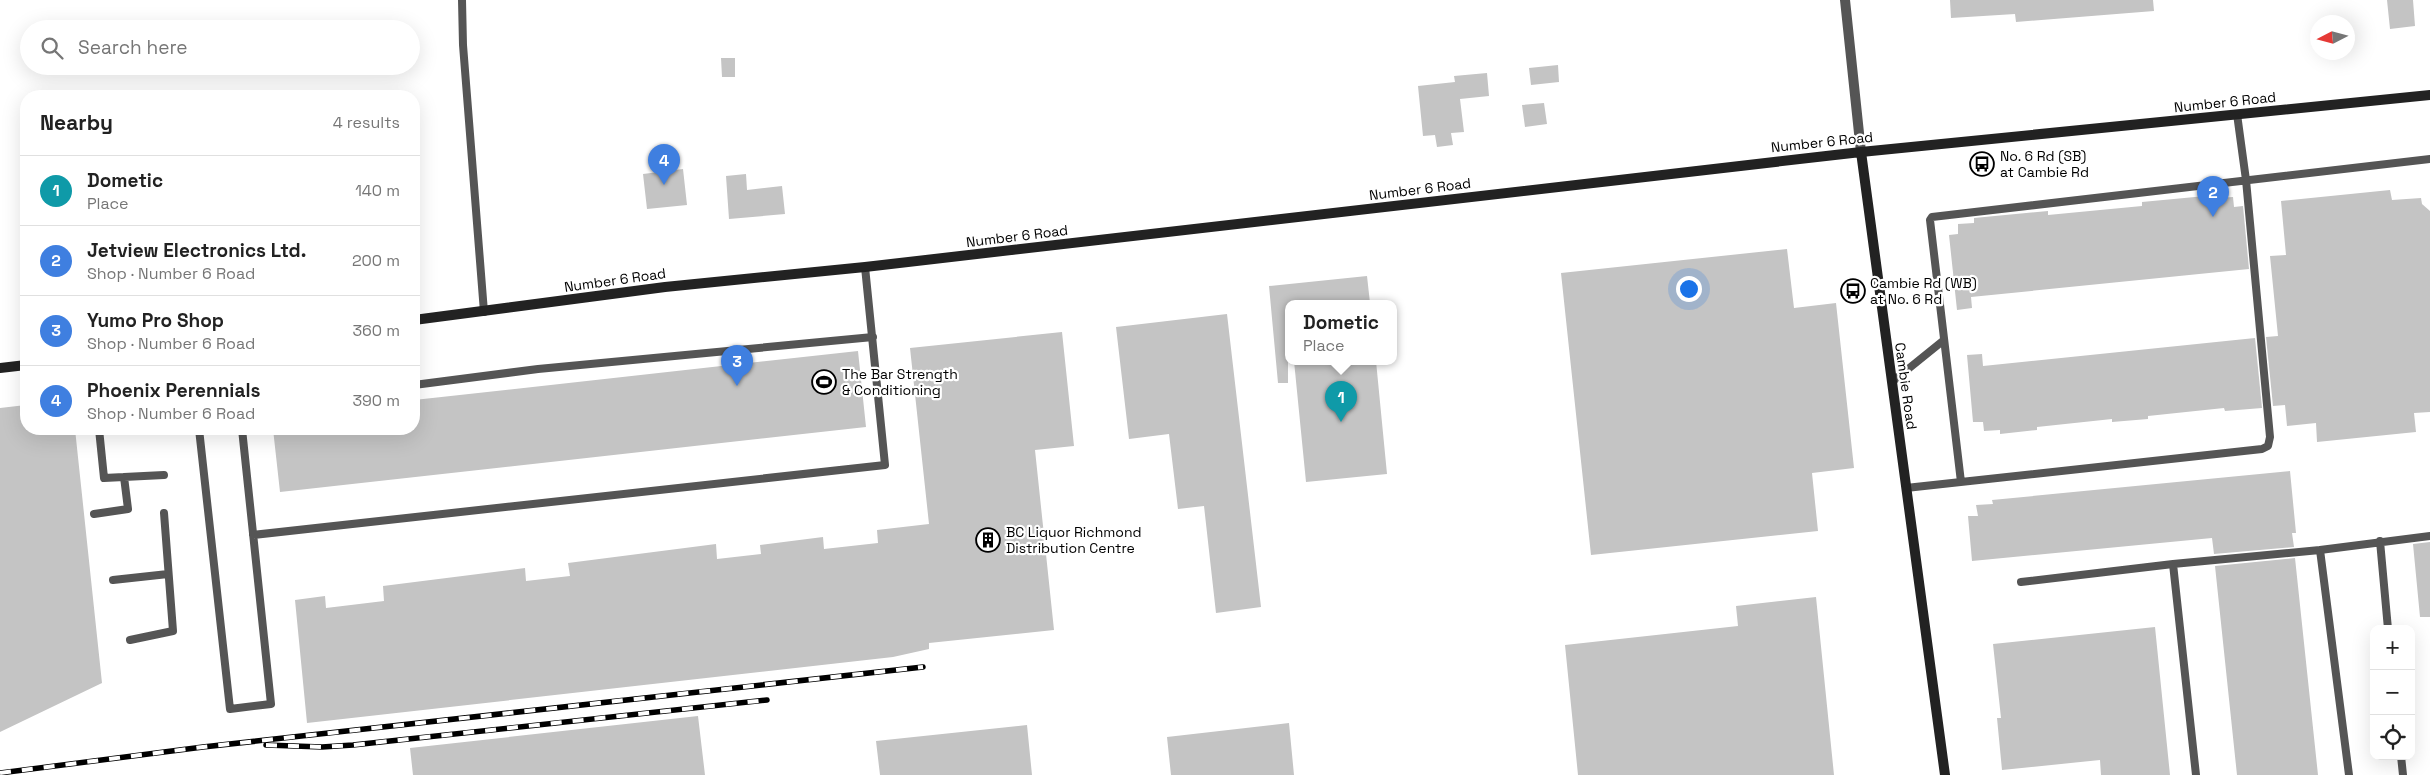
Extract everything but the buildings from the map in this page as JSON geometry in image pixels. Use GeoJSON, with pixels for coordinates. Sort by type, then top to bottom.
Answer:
{"type":"FeatureCollection","features":[{"type":"Feature","properties":{"kind":"main road","name":"Number 6 Road"},"geometry":{"type":"LineString","coordinates":[[420,319],[665,287],[865,267],[1861,152],[2430,95]]}},
{"type":"Feature","properties":{"kind":"main road","name":"Cambie Road"},"geometry":{"type":"LineString","coordinates":[[1861,152],[1945,775]]}},
{"type":"Feature","properties":{"kind":"main road"},"geometry":{"type":"LineString","coordinates":[[0,368],[20,366]]}},
{"type":"Feature","properties":{"kind":"street","name":"Cambie Road"},"geometry":{"type":"LineString","coordinates":[[1845,0],[1861,152]]}},
{"type":"Feature","properties":{"kind":"lane"},"geometry":{"type":"LineString","coordinates":[[462,0],[464,55],[484,312]]}},
{"type":"Feature","properties":{"kind":"lane"},"geometry":{"type":"LineString","coordinates":[[1906,488],[2252,450],[2268,446],[2270,437],[2238,114]]}},
{"type":"Feature","properties":{"kind":"lane"},"geometry":{"type":"LineString","coordinates":[[1961,482],[1930,220],[1932,217],[2430,159]]}},
{"type":"Feature","properties":{"kind":"lane"},"geometry":{"type":"LineString","coordinates":[[253,536],[885,465],[865,267]]}},
{"type":"Feature","properties":{"kind":"lane"},"geometry":{"type":"LineString","coordinates":[[420,383],[538,369],[872,337]]}},
{"type":"Feature","properties":{"kind":"lane"},"geometry":{"type":"LineString","coordinates":[[1892,382],[1944,340]]}},
{"type":"Feature","properties":{"kind":"lane"},"geometry":{"type":"LineString","coordinates":[[99,435],[104,478],[164,475]]}},
{"type":"Feature","properties":{"kind":"lane"},"geometry":{"type":"LineString","coordinates":[[201,435],[230,709],[271,704],[243,435]]}},
{"type":"Feature","properties":{"kind":"lane"},"geometry":{"type":"LineString","coordinates":[[94,514],[128,509],[124,477]]}},
{"type":"Feature","properties":{"kind":"lane"},"geometry":{"type":"LineString","coordinates":[[130,640],[173,631],[164,513]]}},
{"type":"Feature","properties":{"kind":"lane"},"geometry":{"type":"LineString","coordinates":[[2020,582],[2173,564],[2320,550],[2430,536]]}},
{"type":"Feature","properties":{"kind":"lane"},"geometry":{"type":"LineString","coordinates":[[2380,541],[2388,625]]}},
{"type":"Feature","properties":{"kind":"lane"},"geometry":{"type":"LineString","coordinates":[[2320,550],[2349,775]]}},
{"type":"Feature","properties":{"kind":"lane"},"geometry":{"type":"LineString","coordinates":[[2173,564],[2196,775]]}},
{"type":"Feature","properties":{"kind":"lane"},"geometry":{"type":"LineString","coordinates":[[113,580],[168,574]]}},
{"type":"Feature","properties":{"kind":"lane"},"geometry":{"type":"LineString","coordinates":[[2401,760],[2403,775]]}},
{"type":"Feature","properties":{"kind":"railway"},"geometry":{"type":"LineString","coordinates":[[0,773],[203,747],[923,667]]}},
{"type":"Feature","properties":{"kind":"railway"},"geometry":{"type":"LineString","coordinates":[[266,745],[322,747],[353,745],[767,700]]}},
{"type":"Feature","properties":{"kind":"place","name":"No. 6 Rd (SB) at Cambie Rd"},"geometry":{"type":"Point","coordinates":[1982,164]}},
{"type":"Feature","properties":{"kind":"place","name":"Phoenix Perennials"},"geometry":{"type":"Point","coordinates":[664,185]}},
{"type":"Feature","properties":{"kind":"place","name":"Jetview Electronics Ltd."},"geometry":{"type":"Point","coordinates":[2213,217]}},
{"type":"Feature","properties":{"kind":"place","name":"Cambie Rd (WB) at No. 6 Rd"},"geometry":{"type":"Point","coordinates":[1853,291]}},
{"type":"Feature","properties":{"kind":"place","name":"The Bar Strength & Conditioning"},"geometry":{"type":"Point","coordinates":[824,382]}},
{"type":"Feature","properties":{"kind":"place","name":"Yumo Pro Shop"},"geometry":{"type":"Point","coordinates":[737,386]}},
{"type":"Feature","properties":{"kind":"place","name":"Dometic"},"geometry":{"type":"Point","coordinates":[1341,422]}},
{"type":"Feature","properties":{"kind":"place","name":"BC Liquor Richmond Distribution Centre"},"geometry":{"type":"Point","coordinates":[988,540]}}]}
